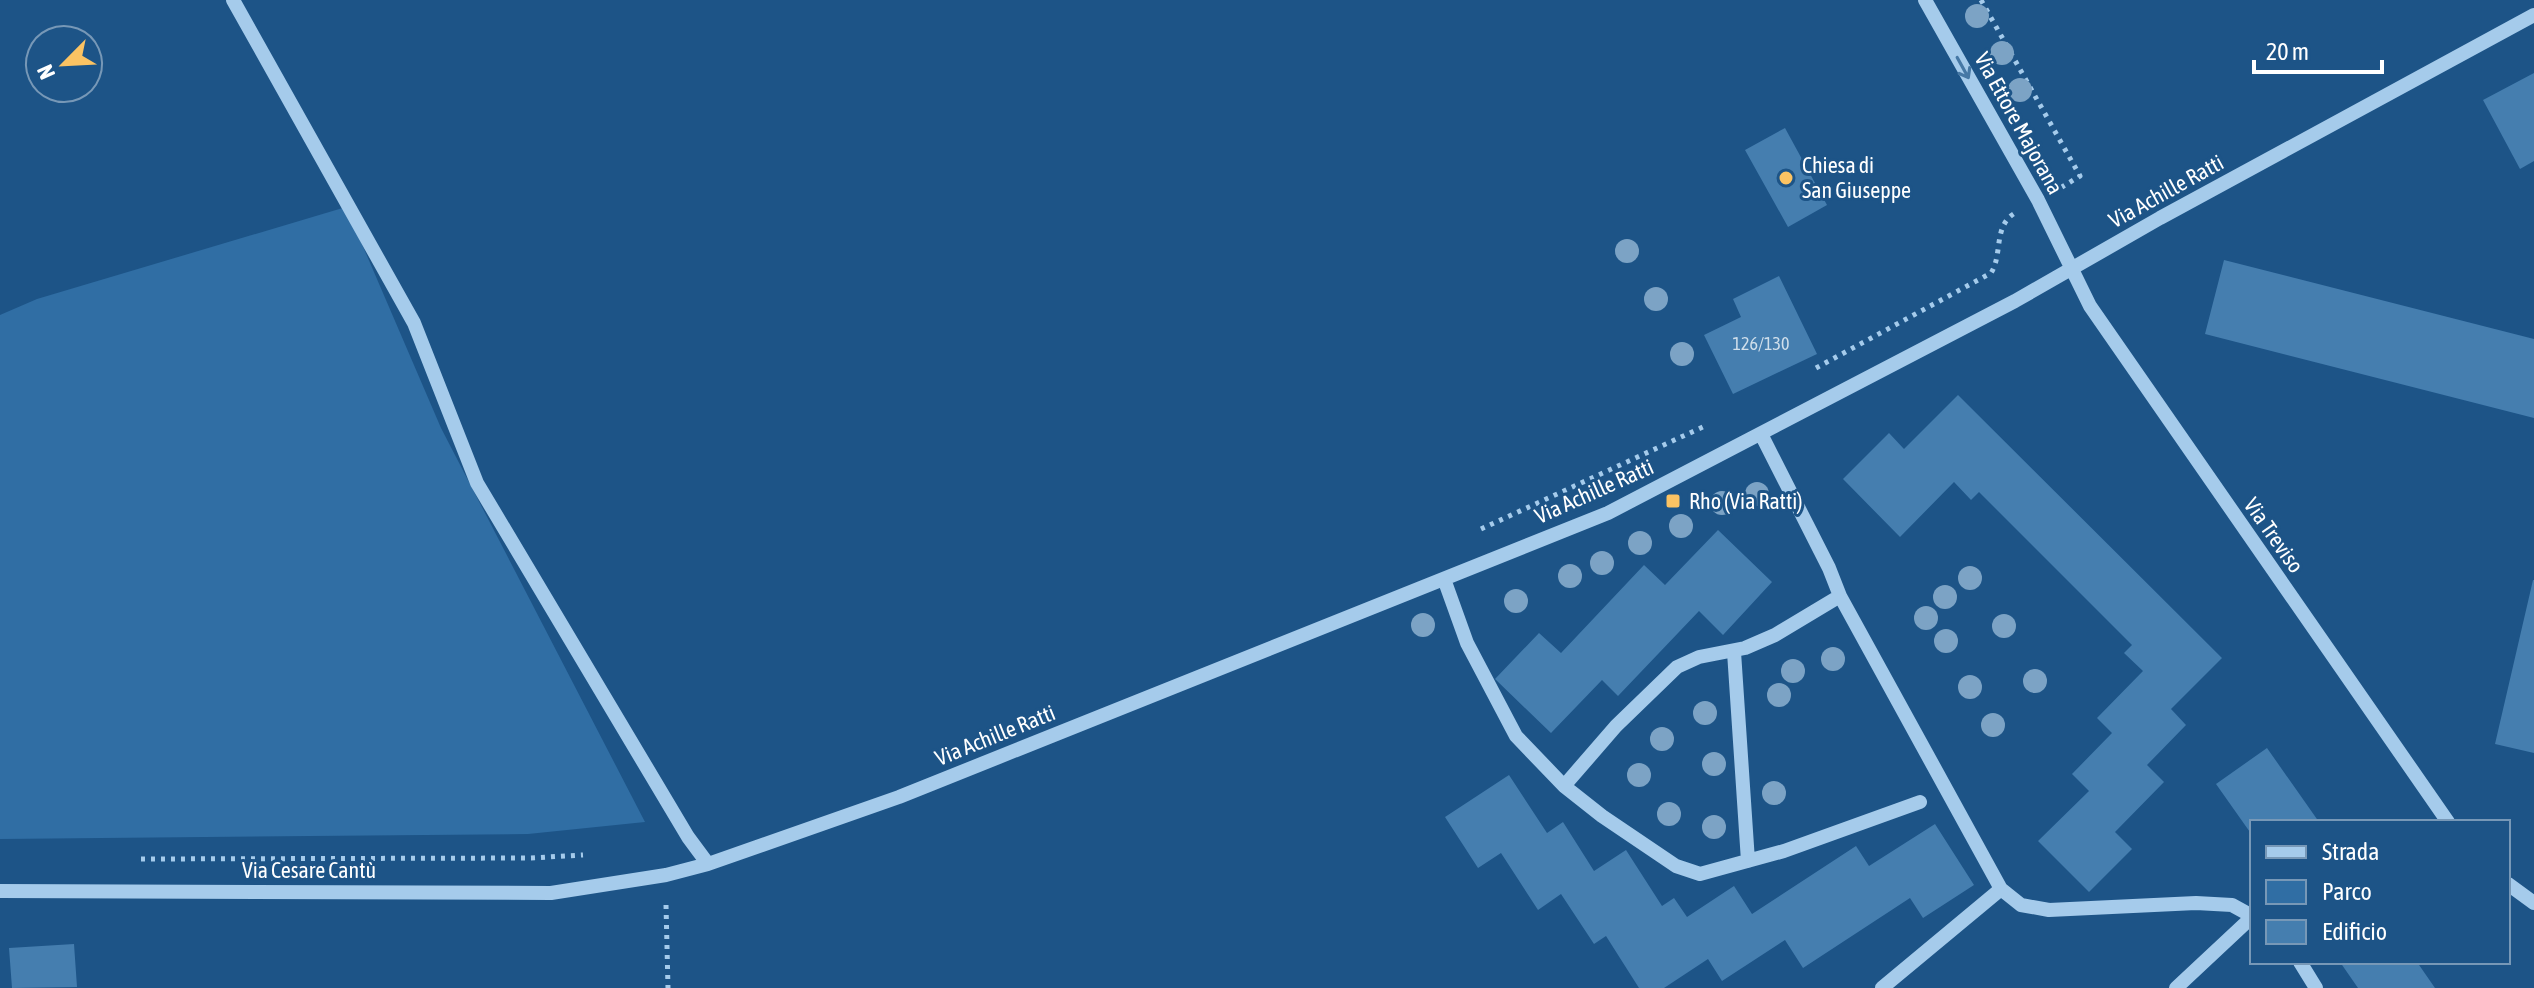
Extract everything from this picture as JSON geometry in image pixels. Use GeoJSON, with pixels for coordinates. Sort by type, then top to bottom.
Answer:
{"type":"FeatureCollection","features":[{"type":"Feature","properties":{"kind":"street"},"geometry":{"type":"LineString","coordinates":[[233,0],[414,323],[477,483],[688,837],[708,864]]}},
{"type":"Feature","properties":{"kind":"street","name":"Via Ettore Majorana"},"geometry":{"type":"LineString","coordinates":[[1925,0],[2038,200],[2070,269]]}},
{"type":"Feature","properties":{"kind":"street","name":"Via Achille Ratti"},"geometry":{"type":"LineString","coordinates":[[617,884],[708,864],[899,797],[1608,513],[2015,301],[2534,15]]}},
{"type":"Feature","properties":{"kind":"street","name":"Via Treviso"},"geometry":{"type":"LineString","coordinates":[[2070,269],[2118,348],[2447,820]]}},
{"type":"Feature","properties":{"kind":"street"},"geometry":{"type":"LineString","coordinates":[[1761,434],[1840,596],[2001,889],[2021,905],[2049,910],[2196,903],[2232,905],[2250,915]]}},
{"type":"Feature","properties":{"kind":"street"},"geometry":{"type":"LineString","coordinates":[[1444,579],[1467,643],[1502,713],[1530,753],[1564,786],[1602,816],[1676,866],[1700,874],[1784,851],[1920,802]]}},
{"type":"Feature","properties":{"kind":"street"},"geometry":{"type":"LineString","coordinates":[[1564,786],[1616,726],[1677,667],[1699,657],[1734,652],[1775,635],[1840,596]]}},
{"type":"Feature","properties":{"kind":"street"},"geometry":{"type":"LineString","coordinates":[[1734,652],[1748,861]]}},
{"type":"Feature","properties":{"kind":"street","name":"Via Cesare Cantù"},"geometry":{"type":"LineString","coordinates":[[0,891],[551,893],[617,884]]}},
{"type":"Feature","properties":{"kind":"street"},"geometry":{"type":"LineString","coordinates":[[2510,885],[2534,903]]}},
{"type":"Feature","properties":{"kind":"street"},"geometry":{"type":"LineString","coordinates":[[1882,988],[2001,889]]}},
{"type":"Feature","properties":{"kind":"street"},"geometry":{"type":"LineString","coordinates":[[2176,988],[2250,918]]}},
{"type":"Feature","properties":{"kind":"street"},"geometry":{"type":"LineString","coordinates":[[2301,964],[2316,988]]}},
{"type":"Feature","properties":{"kind":"path"},"geometry":{"type":"LineString","coordinates":[[1981,0],[2080,176],[2062,186]]}},
{"type":"Feature","properties":{"kind":"path"},"geometry":{"type":"LineString","coordinates":[[1803,375],[1991,273],[1997,263],[2000,233],[2010,216]]}},
{"type":"Feature","properties":{"kind":"path"},"geometry":{"type":"LineString","coordinates":[[1470,534],[1708,424]]}},
{"type":"Feature","properties":{"kind":"path"},"geometry":{"type":"LineString","coordinates":[[141,859],[531,858],[587,855]]}},
{"type":"Feature","properties":{"kind":"path"},"geometry":{"type":"LineString","coordinates":[[666,875],[668,988]]}},
{"type":"Feature","properties":{"kind":"green space"},"geometry":{"type":"Polygon","coordinates":[[[346,207],[441,428],[645,822],[528,834],[0,839],[0,315],[37,299],[346,207]]]}},
{"type":"Feature","properties":{"kind":"building"},"geometry":{"type":"Polygon","coordinates":[[[2534,73],[2534,161],[2520,169],[2483,100],[2534,73]]]}},
{"type":"Feature","properties":{"kind":"building","name":"Chiesa di San Giuseppe"},"geometry":{"type":"Polygon","coordinates":[[[1785,128],[1827,205],[1788,227],[1745,150],[1785,128]]]}},
{"type":"Feature","properties":{"kind":"building"},"geometry":{"type":"Polygon","coordinates":[[[2224,260],[2534,339],[2534,418],[2205,334],[2224,260]]]}},
{"type":"Feature","properties":{"kind":"building"},"geometry":{"type":"Polygon","coordinates":[[[1779,276],[1817,354],[1733,394],[1704,335],[1741,317],[1733,299],[1779,276]]]}},
{"type":"Feature","properties":{"kind":"building"},"geometry":{"type":"Polygon","coordinates":[[[1958,395],[2222,658],[2171,709],[2186,725],[2147,765],[2164,782],[2115,832],[2132,849],[2089,892],[2038,841],[2089,791],[2072,774],[2112,733],[2097,718],[2143,671],[2124,653],[2132,645],[1979,492],[1971,500],[1954,482],[1900,537],[1843,479],[1889,433],[1904,449],[1958,395]]]}},
{"type":"Feature","properties":{"kind":"building"},"geometry":{"type":"Polygon","coordinates":[[[1718,530],[1772,582],[1723,635],[1699,611],[1618,696],[1602,680],[1551,733],[1495,679],[1539,633],[1561,653],[1644,565],[1665,585],[1718,530]]]}},
{"type":"Feature","properties":{"kind":"building"},"geometry":{"type":"Polygon","coordinates":[[[2534,580],[2534,753],[2495,744],[2534,580]]]}},
{"type":"Feature","properties":{"kind":"building"},"geometry":{"type":"Polygon","coordinates":[[[2267,748],[2318,820],[2250,820],[2250,832],[2216,784],[2267,748]]]}},
{"type":"Feature","properties":{"kind":"building"},"geometry":{"type":"Polygon","coordinates":[[[1509,775],[1547,833],[1563,822],[1594,871],[1626,850],[1662,906],[1674,898],[1687,917],[1734,886],[1752,914],[1856,846],[1869,866],[1935,824],[1974,885],[1923,918],[1910,898],[1803,968],[1785,940],[1722,981],[1708,959],[1664,988],[1639,988],[1606,936],[1594,944],[1561,894],[1538,910],[1501,853],[1478,868],[1445,817],[1509,775]]]}},
{"type":"Feature","properties":{"kind":"building"},"geometry":{"type":"Polygon","coordinates":[[[74,944],[77,987],[12,988],[9,948],[74,944]]]}},
{"type":"Feature","properties":{"kind":"building"},"geometry":{"type":"Polygon","coordinates":[[[2341,964],[2418,964],[2435,988],[2358,988],[2341,964]]]}},
{"type":"Feature","properties":{"kind":"place","name":"Chiesa di San Giuseppe"},"geometry":{"type":"Point","coordinates":[1786,178]}},
{"type":"Feature","properties":{"kind":"place","name":"Rho (Via Ratti)"},"geometry":{"type":"Point","coordinates":[1673,501]}}]}
